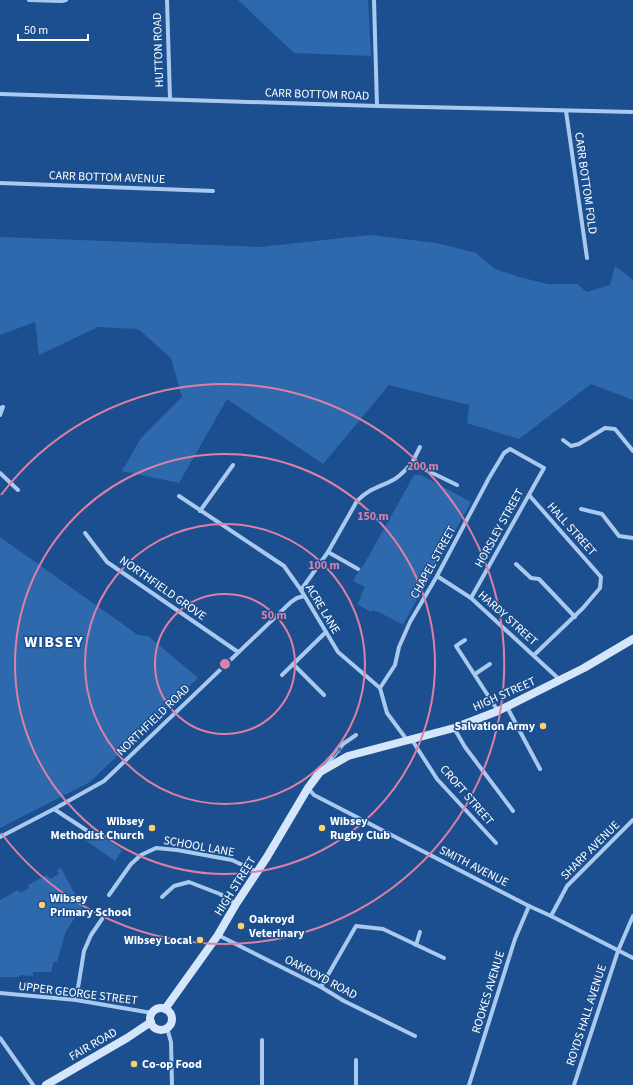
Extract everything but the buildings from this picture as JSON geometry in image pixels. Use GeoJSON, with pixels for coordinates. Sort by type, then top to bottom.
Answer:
{"type":"FeatureCollection","features":[{"type":"Feature","properties":{"kind":"main road","name":"HIGH STREET"},"geometry":{"type":"LineString","coordinates":[[165,1009],[218,935],[308,788],[320,772],[348,756],[454,728],[498,711],[561,680],[633,638]]}},
{"type":"Feature","properties":{"kind":"main road"},"geometry":{"type":"LineString","coordinates":[[158,1009],[165,1009],[172,1018],[170,1025],[167,1028],[158,1030],[152,1026],[152,1013],[158,1009]]}},
{"type":"Feature","properties":{"kind":"main road","name":"FAIR ROAD"},"geometry":{"type":"LineString","coordinates":[[46,1085],[127,1038],[151,1022]]}},
{"type":"Feature","properties":{"kind":"street"},"geometry":{"type":"LineString","coordinates":[[29,0],[66,0]]}},
{"type":"Feature","properties":{"kind":"street","name":"HUTTON ROAD"},"geometry":{"type":"LineString","coordinates":[[167,0],[170,99]]}},
{"type":"Feature","properties":{"kind":"street"},"geometry":{"type":"LineString","coordinates":[[374,0],[377,106]]}},
{"type":"Feature","properties":{"kind":"street","name":"CARR BOTTOM ROAD"},"geometry":{"type":"LineString","coordinates":[[0,94],[377,106],[633,112]]}},
{"type":"Feature","properties":{"kind":"street","name":"CARR BOTTOM FOLD"},"geometry":{"type":"LineString","coordinates":[[566,111],[587,258]]}},
{"type":"Feature","properties":{"kind":"street","name":"CARR BOTTOM AVENUE"},"geometry":{"type":"LineString","coordinates":[[0,183],[213,191]]}},
{"type":"Feature","properties":{"kind":"street"},"geometry":{"type":"LineString","coordinates":[[0,408],[3,407],[0,415]]}},
{"type":"Feature","properties":{"kind":"street"},"geometry":{"type":"LineString","coordinates":[[563,440],[571,446],[580,444],[604,428],[615,429],[633,451]]}},
{"type":"Feature","properties":{"kind":"street"},"geometry":{"type":"LineString","coordinates":[[301,590],[328,552],[357,500],[364,493],[394,480],[402,474],[412,463],[420,447]]}},
{"type":"Feature","properties":{"kind":"street","name":"CHAPEL STREET"},"geometry":{"type":"LineString","coordinates":[[380,688],[395,665],[399,647],[410,622],[437,576],[489,478],[504,453],[510,449],[544,468]]}},
{"type":"Feature","properties":{"kind":"street"},"geometry":{"type":"LineString","coordinates":[[412,463],[457,485]]}},
{"type":"Feature","properties":{"kind":"street"},"geometry":{"type":"LineString","coordinates":[[200,511],[233,465]]}},
{"type":"Feature","properties":{"kind":"street","name":"HORSLEY STREET"},"geometry":{"type":"LineString","coordinates":[[471,598],[544,468]]}},
{"type":"Feature","properties":{"kind":"street"},"geometry":{"type":"LineString","coordinates":[[0,473],[18,490]]}},
{"type":"Feature","properties":{"kind":"street","name":"HALL STREET"},"geometry":{"type":"LineString","coordinates":[[529,495],[601,577],[600,588],[575,617]]}},
{"type":"Feature","properties":{"kind":"street","name":"ACRE LANE"},"geometry":{"type":"LineString","coordinates":[[179,496],[284,566],[301,590],[338,652],[380,688]]}},
{"type":"Feature","properties":{"kind":"street"},"geometry":{"type":"LineString","coordinates":[[580,509],[602,514],[619,536],[633,538]]}},
{"type":"Feature","properties":{"kind":"street","name":"NORTHFIELD GROVE"},"geometry":{"type":"LineString","coordinates":[[85,533],[107,562],[238,652]]}},
{"type":"Feature","properties":{"kind":"street"},"geometry":{"type":"LineString","coordinates":[[328,552],[358,569]]}},
{"type":"Feature","properties":{"kind":"street"},"geometry":{"type":"LineString","coordinates":[[516,564],[531,578],[539,579],[575,617],[534,655]]}},
{"type":"Feature","properties":{"kind":"street","name":"HARDY STREET"},"geometry":{"type":"LineString","coordinates":[[437,576],[471,598],[561,680]]}},
{"type":"Feature","properties":{"kind":"street","name":"NORTHFIELD ROAD"},"geometry":{"type":"LineString","coordinates":[[0,837],[104,781],[291,602],[304,596]]}},
{"type":"Feature","properties":{"kind":"street"},"geometry":{"type":"LineString","coordinates":[[282,675],[326,632]]}},
{"type":"Feature","properties":{"kind":"street"},"geometry":{"type":"LineString","coordinates":[[465,640],[456,646],[498,711]]}},
{"type":"Feature","properties":{"kind":"street"},"geometry":{"type":"LineString","coordinates":[[293,664],[324,695]]}},
{"type":"Feature","properties":{"kind":"street"},"geometry":{"type":"LineString","coordinates":[[474,674],[490,664]]}},
{"type":"Feature","properties":{"kind":"street"},"geometry":{"type":"LineString","coordinates":[[380,688],[388,713],[410,740]]}},
{"type":"Feature","properties":{"kind":"street"},"geometry":{"type":"LineString","coordinates":[[506,707],[540,769]]}},
{"type":"Feature","properties":{"kind":"street"},"geometry":{"type":"LineString","coordinates":[[454,728],[465,747],[513,811]]}},
{"type":"Feature","properties":{"kind":"street","name":"HIGH STREET"},"geometry":{"type":"LineString","coordinates":[[320,772],[343,744],[356,735]]}},
{"type":"Feature","properties":{"kind":"street","name":"CROFT STREET"},"geometry":{"type":"LineString","coordinates":[[410,740],[437,779],[496,843]]}},
{"type":"Feature","properties":{"kind":"street","name":"SMITH AVENUE"},"geometry":{"type":"LineString","coordinates":[[308,788],[314,795],[633,958]]}},
{"type":"Feature","properties":{"kind":"street"},"geometry":{"type":"LineString","coordinates":[[54,809],[86,830]]}},
{"type":"Feature","properties":{"kind":"street","name":"SHARP AVENUE"},"geometry":{"type":"LineString","coordinates":[[551,916],[567,886],[633,820]]}},
{"type":"Feature","properties":{"kind":"street","name":"SCHOOL LANE"},"geometry":{"type":"LineString","coordinates":[[109,895],[131,864],[142,855],[156,848],[177,850],[232,860],[257,872]]}},
{"type":"Feature","properties":{"kind":"street"},"geometry":{"type":"LineString","coordinates":[[162,897],[174,886],[189,882],[220,894],[236,904]]}},
{"type":"Feature","properties":{"kind":"street","name":"ROOKES AVENUE"},"geometry":{"type":"LineString","coordinates":[[469,1085],[515,939],[529,906]]}},
{"type":"Feature","properties":{"kind":"street"},"geometry":{"type":"LineString","coordinates":[[618,951],[633,916]]}},
{"type":"Feature","properties":{"kind":"street"},"geometry":{"type":"LineString","coordinates":[[76,1000],[84,951],[91,935],[102,919]]}},
{"type":"Feature","properties":{"kind":"street"},"geometry":{"type":"LineString","coordinates":[[321,987],[356,926],[383,929],[444,958]]}},
{"type":"Feature","properties":{"kind":"street"},"geometry":{"type":"LineString","coordinates":[[416,945],[420,932]]}},
{"type":"Feature","properties":{"kind":"street","name":"OAKROYD ROAD"},"geometry":{"type":"LineString","coordinates":[[218,935],[321,987],[344,1001],[415,1036]]}},
{"type":"Feature","properties":{"kind":"street","name":"ROYDS HALL AVENUE"},"geometry":{"type":"LineString","coordinates":[[574,1085],[618,951]]}},
{"type":"Feature","properties":{"kind":"street","name":"UPPER GEORGE STREET"},"geometry":{"type":"LineString","coordinates":[[0,993],[76,1000],[152,1013]]}},
{"type":"Feature","properties":{"kind":"street"},"geometry":{"type":"LineString","coordinates":[[167,1028],[171,1042],[172,1085]]}},
{"type":"Feature","properties":{"kind":"street"},"geometry":{"type":"LineString","coordinates":[[0,1038],[33,1085]]}},
{"type":"Feature","properties":{"kind":"street"},"geometry":{"type":"LineString","coordinates":[[262,1040],[262,1085]]}},
{"type":"Feature","properties":{"kind":"street"},"geometry":{"type":"LineString","coordinates":[[356,1060],[356,1085]]}},
{"type":"Feature","properties":{"kind":"shaded area"},"geometry":{"type":"Polygon","coordinates":[[[238,0],[368,0],[371,56],[294,53],[238,0]]]}},
{"type":"Feature","properties":{"kind":"shaded area"},"geometry":{"type":"Polygon","coordinates":[[[370,235],[437,243],[476,253],[495,269],[548,284],[577,284],[587,292],[610,285],[615,266],[633,280],[633,400],[591,384],[519,439],[467,423],[469,405],[389,385],[323,464],[227,399],[179,483],[122,471],[141,438],[182,397],[171,358],[138,329],[98,327],[39,355],[35,322],[0,335],[0,237],[260,247],[370,235]]]}},
{"type":"Feature","properties":{"kind":"shaded area"},"geometry":{"type":"Polygon","coordinates":[[[414,475],[421,475],[471,502],[403,625],[377,611],[376,612],[373,610],[371,612],[357,604],[365,587],[353,581],[361,567],[362,568],[414,475]]]}},
{"type":"Feature","properties":{"kind":"shaded area"},"geometry":{"type":"Polygon","coordinates":[[[0,537],[138,635],[148,636],[198,678],[90,782],[0,828],[0,537]]]}},
{"type":"Feature","properties":{"kind":"shaded area"},"geometry":{"type":"Polygon","coordinates":[[[91,831],[94,831],[122,850],[115,861],[85,840],[91,831]]]}},
{"type":"Feature","properties":{"kind":"shaded area"},"geometry":{"type":"Polygon","coordinates":[[[61,868],[82,907],[66,931],[57,962],[54,961],[51,972],[33,972],[33,976],[19,975],[19,977],[0,977],[0,900],[18,890],[20,893],[29,888],[28,885],[47,875],[50,879],[59,874],[57,870],[61,868]]]}},
{"type":"Feature","properties":{"kind":"place","name":"Salvation Army"},"geometry":{"type":"Point","coordinates":[543,726]}},
{"type":"Feature","properties":{"kind":"place","name":"Wibsey Methodist Church"},"geometry":{"type":"Point","coordinates":[152,828]}},
{"type":"Feature","properties":{"kind":"place","name":"Wibsey Rugby Club"},"geometry":{"type":"Point","coordinates":[322,828]}},
{"type":"Feature","properties":{"kind":"place","name":"Wibsey Primary School"},"geometry":{"type":"Point","coordinates":[42,905]}},
{"type":"Feature","properties":{"kind":"place","name":"Oakroyd Veterinary"},"geometry":{"type":"Point","coordinates":[241,926]}},
{"type":"Feature","properties":{"kind":"place","name":"Wibsey Local"},"geometry":{"type":"Point","coordinates":[200,940]}},
{"type":"Feature","properties":{"kind":"place","name":"Co-op Food"},"geometry":{"type":"Point","coordinates":[134,1064]}},
{"type":"Feature","properties":{"kind":"district","name":"WIBSEY"},"geometry":{"type":"Point","coordinates":[54,641]}}]}
